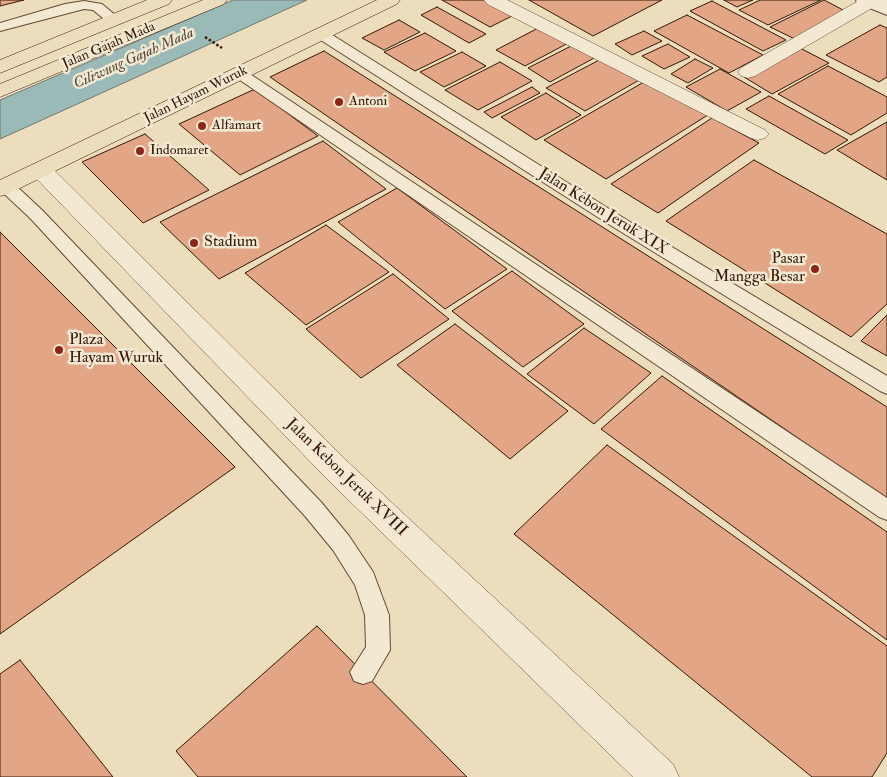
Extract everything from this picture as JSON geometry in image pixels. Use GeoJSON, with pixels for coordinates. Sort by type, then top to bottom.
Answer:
{"type":"FeatureCollection","features":[{"type":"Feature","properties":{"kind":"main road","name":"Jalan Gajah Mada"},"geometry":{"type":"LineString","coordinates":[[0,91],[218,0]]}},
{"type":"Feature","properties":{"kind":"main road","name":"Jalan Hayam Wuruk"},"geometry":{"type":"LineString","coordinates":[[3,188],[391,0]]}},
{"type":"Feature","properties":{"kind":"main road","name":"Jalan Gajah Mada"},"geometry":{"type":"LineString","coordinates":[[0,66],[114,20],[151,2]]}},
{"type":"Feature","properties":{"kind":"street"},"geometry":{"type":"LineString","coordinates":[[493,0],[758,134]]}},
{"type":"Feature","properties":{"kind":"street"},"geometry":{"type":"LineString","coordinates":[[748,72],[871,1],[887,2]]}},
{"type":"Feature","properties":{"kind":"street","name":"Jalan Kebon Jeruk XVIII"},"geometry":{"type":"LineString","coordinates":[[41,170],[338,471],[660,777]]}},
{"type":"Feature","properties":{"kind":"lane"},"geometry":{"type":"LineString","coordinates":[[871,1],[887,11]]}},
{"type":"Feature","properties":{"kind":"lane"},"geometry":{"type":"LineString","coordinates":[[0,27],[83,2],[97,8],[114,20]]}},
{"type":"Feature","properties":{"kind":"lane","name":"Jalan Kebon Jeruk XIX"},"geometry":{"type":"LineString","coordinates":[[321,34],[616,221],[887,386]]}},
{"type":"Feature","properties":{"kind":"lane"},"geometry":{"type":"LineString","coordinates":[[239,73],[887,510]]}},
{"type":"Feature","properties":{"kind":"lane"},"geometry":{"type":"LineString","coordinates":[[3,188],[36,214],[313,508],[341,543],[365,580],[377,615],[378,650],[363,672]]}},
{"type":"Feature","properties":{"kind":"water","name":"Ciliwung Gajah Mada"},"geometry":{"type":"Polygon","coordinates":[[[233,0],[307,0],[0,139],[0,100],[233,0]]]}},
{"type":"Feature","properties":{"kind":"building"},"geometry":{"type":"Polygon","coordinates":[[[0,0],[24,0],[0,6],[0,0]]]}},
{"type":"Feature","properties":{"kind":"building"},"geometry":{"type":"Polygon","coordinates":[[[442,0],[484,0],[512,16],[490,27],[442,0]]]}},
{"type":"Feature","properties":{"kind":"building"},"geometry":{"type":"Polygon","coordinates":[[[529,0],[662,0],[593,36],[529,0]]]}},
{"type":"Feature","properties":{"kind":"building"},"geometry":{"type":"Polygon","coordinates":[[[724,0],[753,0],[737,7],[724,0]]]}},
{"type":"Feature","properties":{"kind":"building"},"geometry":{"type":"Polygon","coordinates":[[[760,0],[821,0],[768,25],[739,10],[760,0]]]}},
{"type":"Feature","properties":{"kind":"building"},"geometry":{"type":"Polygon","coordinates":[[[824,0],[847,12],[799,41],[770,27],[824,0]]]}},
{"type":"Feature","properties":{"kind":"building"},"geometry":{"type":"Polygon","coordinates":[[[712,1],[786,40],[763,51],[690,11],[712,1]]]}},
{"type":"Feature","properties":{"kind":"building"},"geometry":{"type":"Polygon","coordinates":[[[437,7],[486,34],[469,43],[421,15],[437,7]]]}},
{"type":"Feature","properties":{"kind":"building"},"geometry":{"type":"Polygon","coordinates":[[[687,15],[763,55],[729,73],[654,31],[687,15]]]}},
{"type":"Feature","properties":{"kind":"building"},"geometry":{"type":"Polygon","coordinates":[[[399,20],[420,32],[384,50],[362,38],[399,20]]]}},
{"type":"Feature","properties":{"kind":"building"},"geometry":{"type":"Polygon","coordinates":[[[880,25],[887,28],[887,77],[879,82],[826,55],[880,25]]]}},
{"type":"Feature","properties":{"kind":"building"},"geometry":{"type":"Polygon","coordinates":[[[542,26],[572,41],[525,66],[496,50],[542,26]]]}},
{"type":"Feature","properties":{"kind":"building"},"geometry":{"type":"Polygon","coordinates":[[[644,31],[662,41],[632,55],[615,44],[644,31]]]}},
{"type":"Feature","properties":{"kind":"building"},"geometry":{"type":"Polygon","coordinates":[[[425,33],[456,51],[415,71],[384,52],[425,33]]]}},
{"type":"Feature","properties":{"kind":"building"},"geometry":{"type":"Polygon","coordinates":[[[668,44],[690,57],[664,69],[642,56],[668,44]]]}},
{"type":"Feature","properties":{"kind":"building"},"geometry":{"type":"Polygon","coordinates":[[[573,45],[596,57],[550,82],[528,68],[573,45]]]}},
{"type":"Feature","properties":{"kind":"building"},"geometry":{"type":"Polygon","coordinates":[[[800,48],[829,63],[772,94],[744,77],[800,48]]]}},
{"type":"Feature","properties":{"kind":"building"},"geometry":{"type":"Polygon","coordinates":[[[324,51],[887,407],[887,499],[270,77],[324,51]]]}},
{"type":"Feature","properties":{"kind":"building"},"geometry":{"type":"Polygon","coordinates":[[[462,52],[486,66],[444,87],[420,72],[462,52]]]}},
{"type":"Feature","properties":{"kind":"building"},"geometry":{"type":"Polygon","coordinates":[[[603,58],[641,79],[585,111],[546,88],[603,58]]]}},
{"type":"Feature","properties":{"kind":"building"},"geometry":{"type":"Polygon","coordinates":[[[695,59],[713,68],[688,83],[671,74],[695,59]]]}},
{"type":"Feature","properties":{"kind":"building"},"geometry":{"type":"Polygon","coordinates":[[[500,62],[532,81],[478,110],[445,90],[500,62]]]}},
{"type":"Feature","properties":{"kind":"building"},"geometry":{"type":"Polygon","coordinates":[[[828,66],[887,97],[887,113],[851,135],[778,94],[828,66]]]}},
{"type":"Feature","properties":{"kind":"building"},"geometry":{"type":"Polygon","coordinates":[[[720,69],[761,92],[727,111],[686,87],[720,69]]]}},
{"type":"Feature","properties":{"kind":"building"},"geometry":{"type":"Polygon","coordinates":[[[649,79],[711,113],[606,179],[544,140],[649,79]]]}},
{"type":"Feature","properties":{"kind":"building"},"geometry":{"type":"Polygon","coordinates":[[[532,87],[540,93],[492,118],[484,112],[532,87]]]}},
{"type":"Feature","properties":{"kind":"building"},"geometry":{"type":"Polygon","coordinates":[[[255,89],[318,136],[240,175],[179,124],[255,89]]]}},
{"type":"Feature","properties":{"kind":"building"},"geometry":{"type":"Polygon","coordinates":[[[546,93],[581,115],[536,140],[501,117],[546,93]]]}},
{"type":"Feature","properties":{"kind":"building"},"geometry":{"type":"Polygon","coordinates":[[[769,96],[848,140],[825,154],[746,109],[769,96]]]}},
{"type":"Feature","properties":{"kind":"building"},"geometry":{"type":"Polygon","coordinates":[[[712,118],[759,143],[658,213],[611,184],[712,118]]]}},
{"type":"Feature","properties":{"kind":"building"},"geometry":{"type":"Polygon","coordinates":[[[887,122],[887,180],[837,150],[887,122]]]}},
{"type":"Feature","properties":{"kind":"building"},"geometry":{"type":"Polygon","coordinates":[[[145,134],[209,190],[143,223],[82,162],[145,134]]]}},
{"type":"Feature","properties":{"kind":"building"},"geometry":{"type":"Polygon","coordinates":[[[323,141],[386,189],[219,279],[160,222],[323,141]]]}},
{"type":"Feature","properties":{"kind":"building","name":"Pasar Mangga Besar"},"geometry":{"type":"Polygon","coordinates":[[[754,160],[887,234],[887,304],[851,337],[666,221],[754,160]]]}},
{"type":"Feature","properties":{"kind":"building"},"geometry":{"type":"Polygon","coordinates":[[[397,188],[507,269],[445,309],[338,222],[397,188]]]}},
{"type":"Feature","properties":{"kind":"building"},"geometry":{"type":"Polygon","coordinates":[[[326,225],[389,272],[306,325],[245,273],[326,225]]]}},
{"type":"Feature","properties":{"kind":"building","name":"Plaza Hayam Wuruk"},"geometry":{"type":"Polygon","coordinates":[[[0,232],[235,467],[0,634],[0,232]]]}},
{"type":"Feature","properties":{"kind":"building"},"geometry":{"type":"Polygon","coordinates":[[[512,271],[584,324],[523,367],[452,311],[512,271]]]}},
{"type":"Feature","properties":{"kind":"building"},"geometry":{"type":"Polygon","coordinates":[[[393,274],[449,319],[361,378],[306,329],[393,274]]]}},
{"type":"Feature","properties":{"kind":"building"},"geometry":{"type":"Polygon","coordinates":[[[887,315],[887,356],[861,341],[887,315]]]}},
{"type":"Feature","properties":{"kind":"building"},"geometry":{"type":"Polygon","coordinates":[[[455,324],[568,411],[510,459],[397,365],[455,324]]]}},
{"type":"Feature","properties":{"kind":"building"},"geometry":{"type":"Polygon","coordinates":[[[584,328],[651,373],[594,424],[527,374],[584,328]]]}},
{"type":"Feature","properties":{"kind":"building"},"geometry":{"type":"Polygon","coordinates":[[[662,376],[887,532],[887,640],[601,429],[662,376]]]}},
{"type":"Feature","properties":{"kind":"building"},"geometry":{"type":"Polygon","coordinates":[[[607,445],[887,646],[887,753],[872,777],[812,777],[514,534],[607,445]]]}},
{"type":"Feature","properties":{"kind":"building"},"geometry":{"type":"Polygon","coordinates":[[[317,626],[467,777],[198,777],[176,751],[317,626]]]}},
{"type":"Feature","properties":{"kind":"building"},"geometry":{"type":"Polygon","coordinates":[[[20,660],[113,777],[0,777],[0,674],[20,660]]]}},
{"type":"Feature","properties":{"kind":"place","name":"Antoni"},"geometry":{"type":"Point","coordinates":[339,102]}},
{"type":"Feature","properties":{"kind":"place","name":"Alfamart"},"geometry":{"type":"Point","coordinates":[202,126]}},
{"type":"Feature","properties":{"kind":"place","name":"Indomaret"},"geometry":{"type":"Point","coordinates":[140,151]}},
{"type":"Feature","properties":{"kind":"place","name":"Stadium"},"geometry":{"type":"Point","coordinates":[194,243]}},
{"type":"Feature","properties":{"kind":"place","name":"Pasar Mangga Besar"},"geometry":{"type":"Point","coordinates":[815,269]}},
{"type":"Feature","properties":{"kind":"place","name":"Plaza Hayam Wuruk"},"geometry":{"type":"Point","coordinates":[59,350]}}]}
